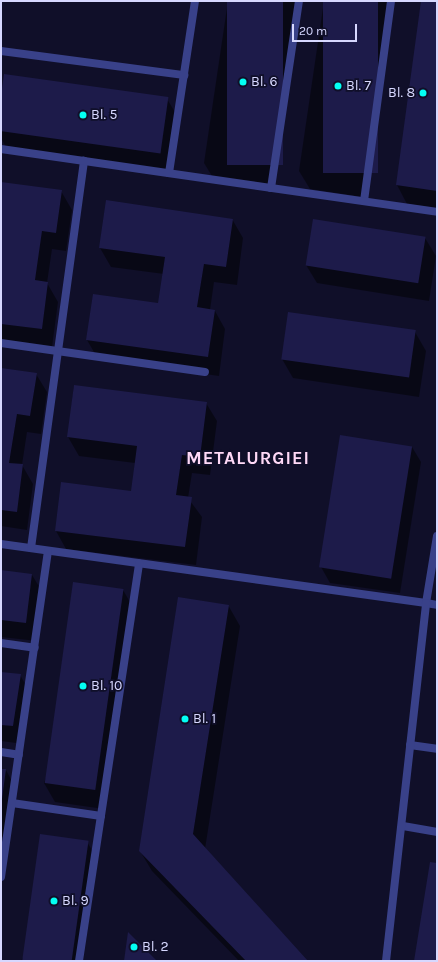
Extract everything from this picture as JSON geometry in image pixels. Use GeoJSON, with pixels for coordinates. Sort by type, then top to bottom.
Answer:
{"type":"FeatureCollection","features":[{"type":"Feature","properties":{"kind":"street"},"geometry":{"type":"LineString","coordinates":[[169,173],[195,1]]}},
{"type":"Feature","properties":{"kind":"street"},"geometry":{"type":"LineString","coordinates":[[271,188],[299,1]]}},
{"type":"Feature","properties":{"kind":"street"},"geometry":{"type":"LineString","coordinates":[[364,201],[391,1]]}},
{"type":"Feature","properties":{"kind":"street"},"geometry":{"type":"LineString","coordinates":[[1,51],[184,75]]}},
{"type":"Feature","properties":{"kind":"street"},"geometry":{"type":"LineString","coordinates":[[1,149],[437,212]]}},
{"type":"Feature","properties":{"kind":"street"},"geometry":{"type":"LineString","coordinates":[[31,548],[84,161]]}},
{"type":"Feature","properties":{"kind":"street"},"geometry":{"type":"LineString","coordinates":[[1,343],[205,372]]}},
{"type":"Feature","properties":{"kind":"street"},"geometry":{"type":"LineString","coordinates":[[386,961],[403,826],[410,745],[426,603],[437,536]]}},
{"type":"Feature","properties":{"kind":"street"},"geometry":{"type":"LineString","coordinates":[[1,544],[437,605]]}},
{"type":"Feature","properties":{"kind":"street"},"geometry":{"type":"LineString","coordinates":[[1,877],[3,848],[12,803],[48,551]]}},
{"type":"Feature","properties":{"kind":"street"},"geometry":{"type":"LineString","coordinates":[[79,961],[139,564]]}},
{"type":"Feature","properties":{"kind":"street"},"geometry":{"type":"LineString","coordinates":[[1,644],[35,648]]}},
{"type":"Feature","properties":{"kind":"street"},"geometry":{"type":"LineString","coordinates":[[410,745],[437,749]]}},
{"type":"Feature","properties":{"kind":"street"},"geometry":{"type":"LineString","coordinates":[[1,752],[19,755]]}},
{"type":"Feature","properties":{"kind":"street"},"geometry":{"type":"LineString","coordinates":[[12,803],[101,816]]}},
{"type":"Feature","properties":{"kind":"street"},"geometry":{"type":"LineString","coordinates":[[403,826],[437,832]]}},
{"type":"Feature","properties":{"kind":"building","name":"Bl. 6"},"geometry":{"type":"Polygon","coordinates":[[[227,1],[283,1],[283,165],[227,165],[227,1]]]}},
{"type":"Feature","properties":{"kind":"building","name":"Bl. 7"},"geometry":{"type":"Polygon","coordinates":[[[323,1],[378,1],[378,173],[323,173],[323,1]]]}},
{"type":"Feature","properties":{"kind":"building","name":"Bl. 8"},"geometry":{"type":"Polygon","coordinates":[[[421,1],[437,1],[437,191],[396,185],[421,1]]]}},
{"type":"Feature","properties":{"kind":"building","name":"Bl. 5"},"geometry":{"type":"Polygon","coordinates":[[[4,74],[168,97],[160,154],[1,131],[1,95],[4,74]]]}},
{"type":"Feature","properties":{"kind":"building"},"geometry":{"type":"Polygon","coordinates":[[[1,182],[62,190],[56,233],[42,231],[35,280],[48,282],[42,329],[1,324],[1,182]]]}},
{"type":"Feature","properties":{"kind":"building"},"geometry":{"type":"Polygon","coordinates":[[[106,200],[233,219],[226,267],[204,264],[197,307],[215,310],[208,357],[86,340],[93,294],[158,303],[165,257],[99,248],[106,200]]]}},
{"type":"Feature","properties":{"kind":"building"},"geometry":{"type":"Polygon","coordinates":[[[313,219],[426,237],[418,283],[306,265],[313,219]]]}},
{"type":"Feature","properties":{"kind":"building"},"geometry":{"type":"Polygon","coordinates":[[[288,312],[416,330],[409,377],[281,360],[288,312]]]}},
{"type":"Feature","properties":{"kind":"building"},"geometry":{"type":"Polygon","coordinates":[[[1,368],[37,373],[30,416],[17,414],[9,463],[23,464],[17,512],[1,510],[1,368]]]}},
{"type":"Feature","properties":{"kind":"building"},"geometry":{"type":"Polygon","coordinates":[[[74,385],[207,402],[200,457],[182,455],[176,495],[192,497],[185,547],[55,531],[61,482],[131,491],[137,446],[67,437],[74,385]]]}},
{"type":"Feature","properties":{"kind":"building"},"geometry":{"type":"Polygon","coordinates":[[[340,435],[412,446],[391,579],[319,567],[340,435]]]}},
{"type":"Feature","properties":{"kind":"building"},"geometry":{"type":"Polygon","coordinates":[[[1,570],[32,574],[26,623],[1,620],[1,570]]]}},
{"type":"Feature","properties":{"kind":"building","name":"Bl. 10"},"geometry":{"type":"Polygon","coordinates":[[[73,582],[124,589],[95,790],[45,783],[73,582]]]}},
{"type":"Feature","properties":{"kind":"building","name":"Bl. 1"},"geometry":{"type":"Polygon","coordinates":[[[178,597],[229,605],[193,834],[308,961],[246,961],[139,851],[178,597]]]}},
{"type":"Feature","properties":{"kind":"building"},"geometry":{"type":"Polygon","coordinates":[[[1,672],[21,674],[13,726],[1,725],[1,672]]]}},
{"type":"Feature","properties":{"kind":"building"},"geometry":{"type":"Polygon","coordinates":[[[1,769],[6,769],[2,799],[1,799],[1,769]]]}},
{"type":"Feature","properties":{"kind":"building","name":"Bl. 9"},"geometry":{"type":"Polygon","coordinates":[[[40,834],[89,841],[72,961],[22,961],[40,834]]]}},
{"type":"Feature","properties":{"kind":"building"},"geometry":{"type":"Polygon","coordinates":[[[430,862],[437,863],[437,961],[414,961],[430,862]]]}},
{"type":"Feature","properties":{"kind":"building","name":"Bl. 2"},"geometry":{"type":"Polygon","coordinates":[[[128,932],[157,961],[124,961],[128,932]]]}},
{"type":"Feature","properties":{"kind":"place","name":"Bl. 6"},"geometry":{"type":"Point","coordinates":[243,82]}},
{"type":"Feature","properties":{"kind":"place","name":"Bl. 7"},"geometry":{"type":"Point","coordinates":[338,86]}},
{"type":"Feature","properties":{"kind":"place","name":"Bl. 8"},"geometry":{"type":"Point","coordinates":[423,93]}},
{"type":"Feature","properties":{"kind":"place","name":"Bl. 5"},"geometry":{"type":"Point","coordinates":[83,115]}},
{"type":"Feature","properties":{"kind":"place","name":"Bl. 10"},"geometry":{"type":"Point","coordinates":[83,686]}},
{"type":"Feature","properties":{"kind":"place","name":"Bl. 1"},"geometry":{"type":"Point","coordinates":[185,719]}},
{"type":"Feature","properties":{"kind":"place","name":"Bl. 9"},"geometry":{"type":"Point","coordinates":[54,901]}},
{"type":"Feature","properties":{"kind":"place","name":"Bl. 2"},"geometry":{"type":"Point","coordinates":[134,947]}},
{"type":"Feature","properties":{"kind":"district","name":"METALURGIEI"},"geometry":{"type":"Point","coordinates":[248,458]}}]}
